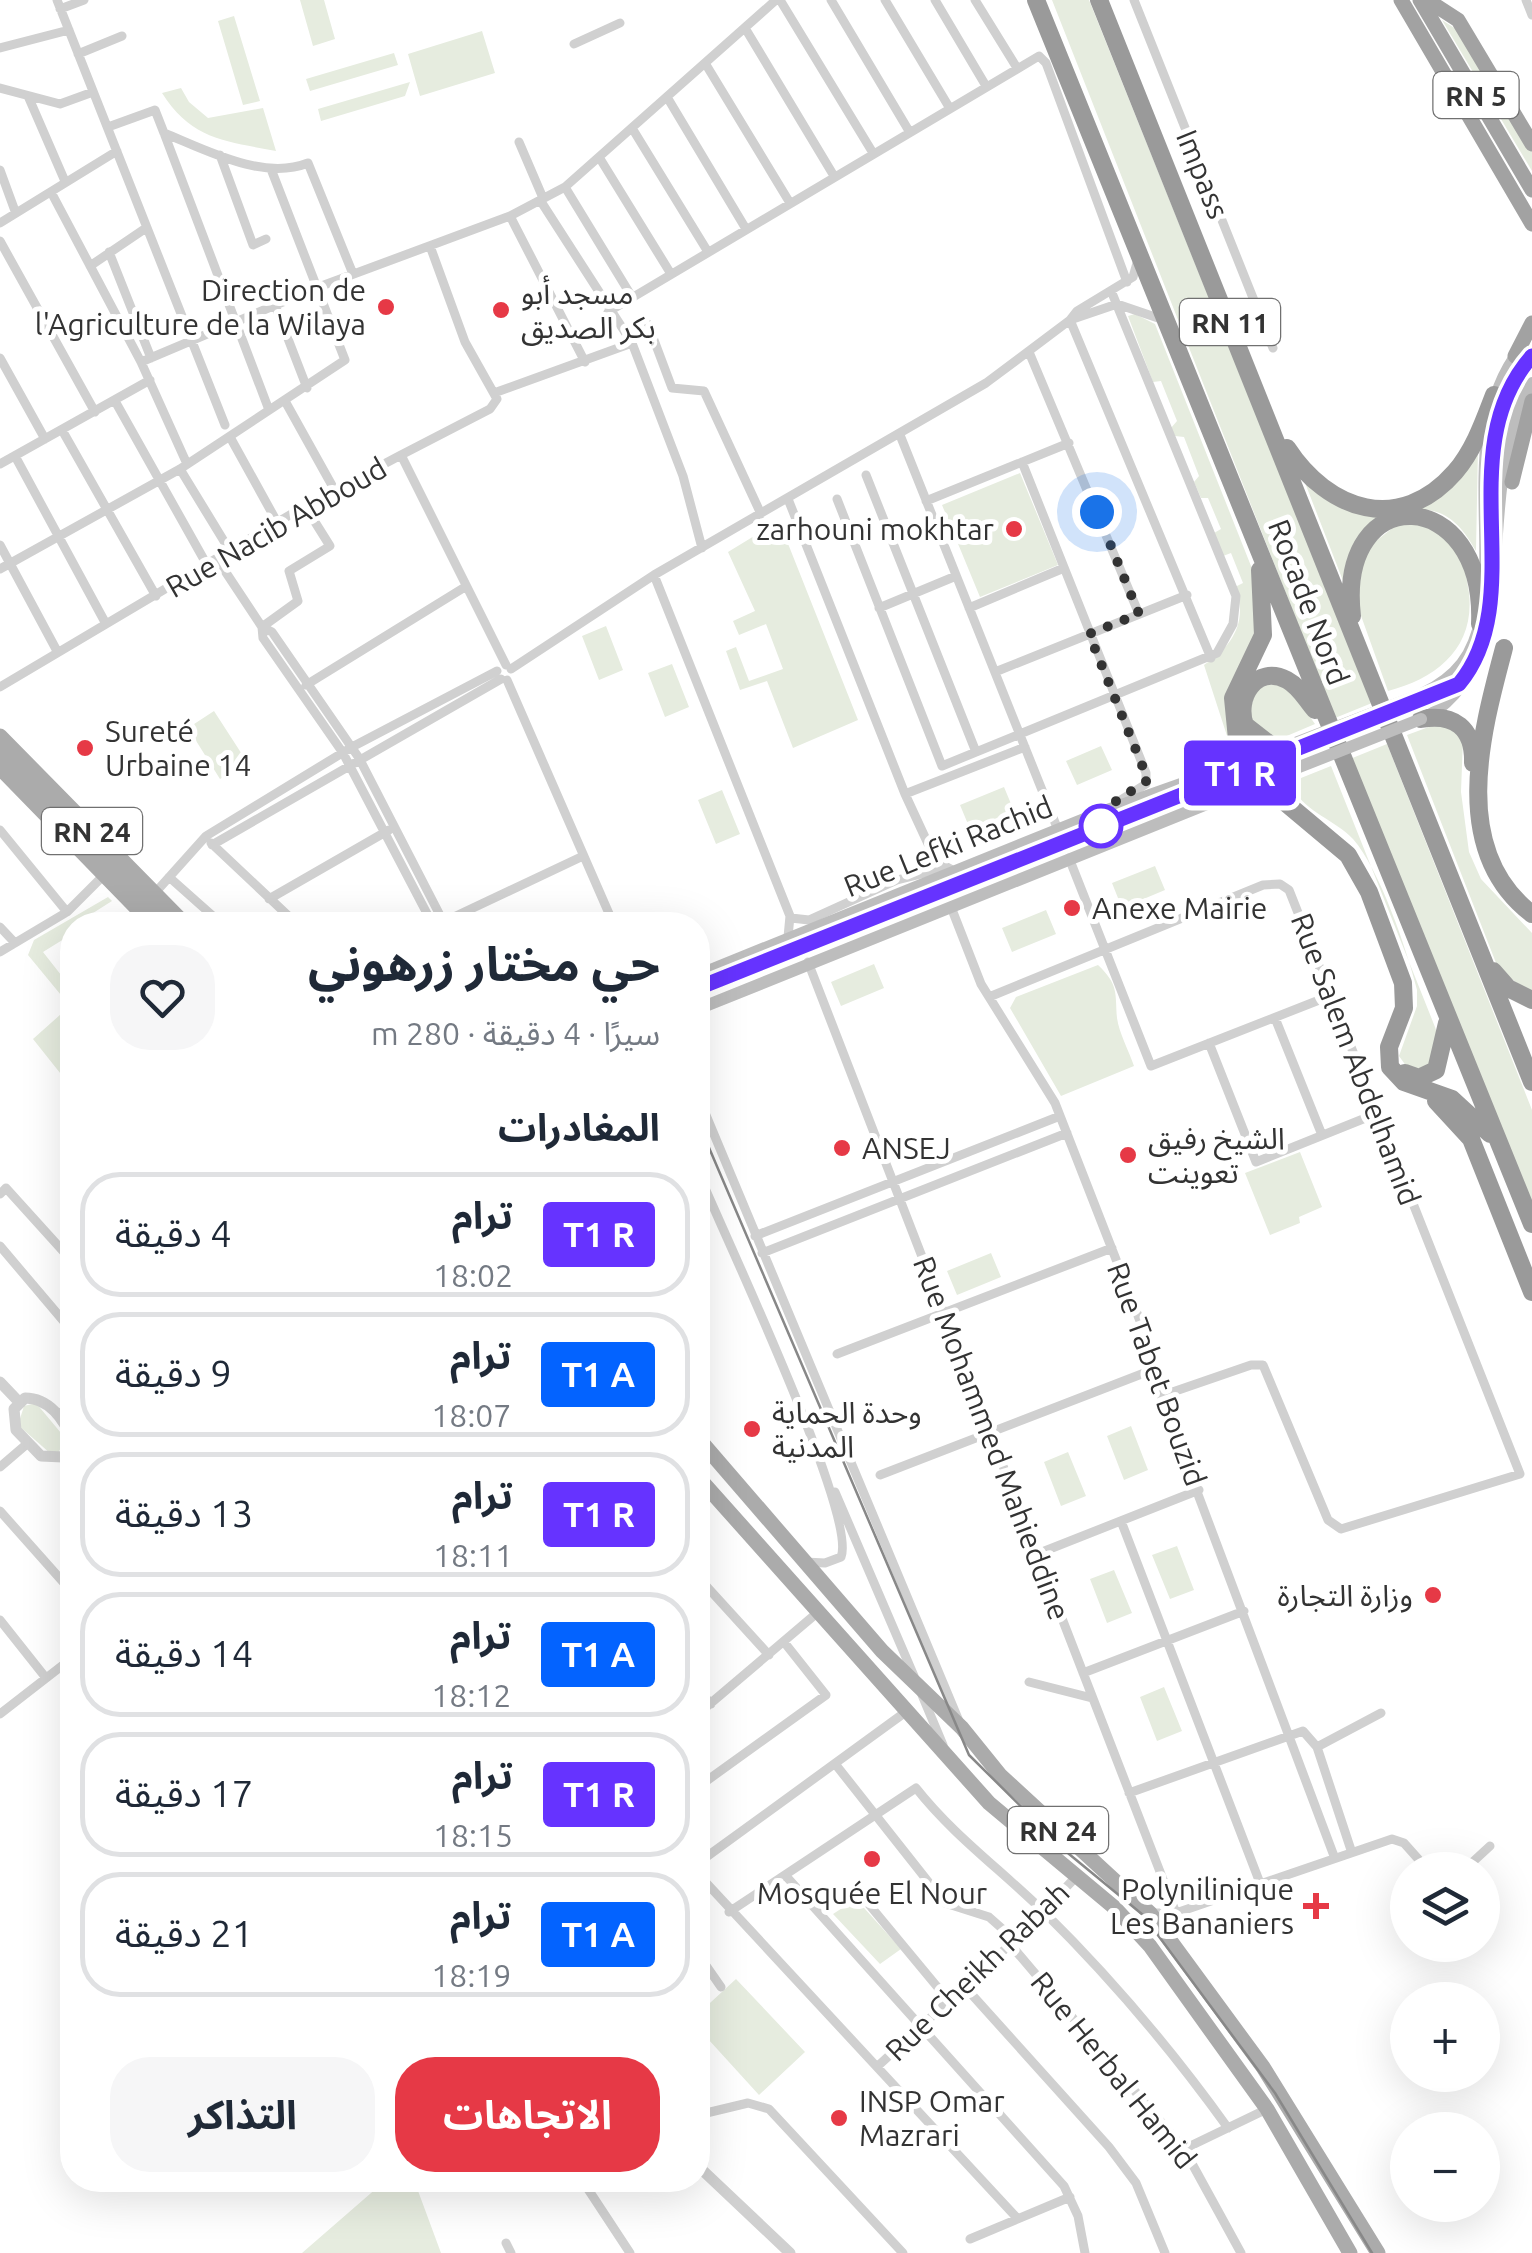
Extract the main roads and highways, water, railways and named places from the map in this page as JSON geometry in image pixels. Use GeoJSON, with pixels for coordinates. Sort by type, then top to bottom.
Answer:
{"type":"FeatureCollection","features":[{"type":"Feature","properties":{"kind":"highway","name":"Rocade Nord"},"geometry":{"type":"LineString","coordinates":[[1036,0],[1532,1224]]}},
{"type":"Feature","properties":{"kind":"highway","name":"Rocade Nord"},"geometry":{"type":"LineString","coordinates":[[1099,0],[1532,1082]]}},
{"type":"Feature","properties":{"kind":"highway"},"geometry":{"type":"LineString","coordinates":[[1401,0],[1532,224]]}},
{"type":"Feature","properties":{"kind":"highway","name":"RN 5"},"geometry":{"type":"LineString","coordinates":[[1425,0],[1458,20],[1532,144]]}},
{"type":"Feature","properties":{"kind":"highway","name":"RN 5"},"geometry":{"type":"LineString","coordinates":[[1425,0],[1532,180]]}},
{"type":"Feature","properties":{"kind":"highway","name":"RN 5"},"geometry":{"type":"LineString","coordinates":[[1425,0],[1532,190]]}},
{"type":"Feature","properties":{"kind":"highway"},"geometry":{"type":"LineString","coordinates":[[1515,356],[1532,324]]}},
{"type":"Feature","properties":{"kind":"highway"},"geometry":{"type":"LineString","coordinates":[[1266,413],[1296,461],[1326,492],[1356,506],[1385,509],[1428,495],[1454,473],[1469,452],[1494,395]]}},
{"type":"Feature","properties":{"kind":"highway"},"geometry":{"type":"LineString","coordinates":[[1512,482],[1532,401]]}},
{"type":"Feature","properties":{"kind":"highway"},"geometry":{"type":"LineString","coordinates":[[1357,646],[1350,593],[1354,563],[1378,526],[1404,516],[1432,519],[1457,536],[1475,578],[1480,624]]}},
{"type":"Feature","properties":{"kind":"highway"},"geometry":{"type":"LineString","coordinates":[[1221,769],[1240,742],[1233,698],[1263,635],[1258,550]]}},
{"type":"Feature","properties":{"kind":"highway"},"geometry":{"type":"LineString","coordinates":[[1504,648],[1487,713],[1478,823],[1498,878],[1532,914]]}},
{"type":"Feature","properties":{"kind":"highway"},"geometry":{"type":"LineString","coordinates":[[1277,750],[1249,731],[1242,717],[1244,696],[1258,679],[1274,676],[1289,681],[1326,721]]}},
{"type":"Feature","properties":{"kind":"highway"},"geometry":{"type":"LineString","coordinates":[[1421,719],[1448,716],[1470,737],[1476,844],[1496,886],[1532,922]]}},
{"type":"Feature","properties":{"kind":"highway"},"geometry":{"type":"LineString","coordinates":[[1284,774],[1288,791],[1297,802],[1338,828],[1357,849],[1393,927],[1414,991],[1410,1018],[1395,1050],[1397,1064],[1406,1075],[1425,1077],[1436,1070],[1448,1022]]}},
{"type":"Feature","properties":{"kind":"highway"},"geometry":{"type":"LineString","coordinates":[[1238,792],[1261,790],[1280,798],[1332,838],[1353,862],[1405,992],[1402,1017],[1388,1047],[1390,1067],[1398,1079],[1452,1100],[1498,1142]]}},
{"type":"Feature","properties":{"kind":"highway"},"geometry":{"type":"LineString","coordinates":[[1484,961],[1508,988],[1532,1000]]}},
{"type":"Feature","properties":{"kind":"highway"},"geometry":{"type":"LineString","coordinates":[[1420,1088],[1452,1115],[1471,1140],[1532,1291]]}},
{"type":"Feature","properties":{"kind":"highway"},"geometry":{"type":"LineString","coordinates":[[1512,1176],[1532,1291]]}},
{"type":"Feature","properties":{"kind":"main road"},"geometry":{"type":"LineString","coordinates":[[1480,624],[1488,435],[1494,395],[1515,356],[1532,338]]}},
{"type":"Feature","properties":{"kind":"main road"},"geometry":{"type":"LineString","coordinates":[[1511,570],[1513,437],[1532,383]]}},
{"type":"Feature","properties":{"kind":"main road","name":"Rue Lefki Rachid"},"geometry":{"type":"LineString","coordinates":[[710,970],[788,937],[808,923],[1422,694],[1462,668],[1480,624]]}},
{"type":"Feature","properties":{"kind":"main road"},"geometry":{"type":"LineString","coordinates":[[710,1004],[1468,697],[1492,671],[1504,648],[1508,628]]}},
{"type":"Feature","properties":{"kind":"main road","name":"RN 24"},"geometry":{"type":"LineString","coordinates":[[0,736],[173,912]]}},
{"type":"Feature","properties":{"kind":"main road","name":"RN 24"},"geometry":{"type":"LineString","coordinates":[[0,753],[156,912]]}},
{"type":"Feature","properties":{"kind":"main road","name":"RN 24"},"geometry":{"type":"LineString","coordinates":[[0,768],[140,912]]}},
{"type":"Feature","properties":{"kind":"main road","name":"RN 24"},"geometry":{"type":"LineString","coordinates":[[710,1452],[882,1652],[962,1728],[1026,1801],[1110,1872],[1150,1913],[1263,2067],[1378,2253]]}},
{"type":"Feature","properties":{"kind":"main road","name":"RN 24"},"geometry":{"type":"LineString","coordinates":[[710,1491],[989,1802],[1115,1908],[1150,1946],[1266,2109],[1350,2253]]}},
{"type":"Feature","properties":{"kind":"main road"},"geometry":{"type":"LineString","coordinates":[[786,1577],[804,1562]]}},
{"type":"Feature","properties":{"kind":"tram line"},"geometry":{"type":"LineString","coordinates":[[710,983],[1429,700],[1459,684],[1482,652],[1492,605],[1497,420],[1508,391],[1532,356]]}},
{"type":"Feature","properties":{"kind":"tram line"},"geometry":{"type":"LineString","coordinates":[[710,989],[1103,830],[1431,704],[1461,676],[1477,639],[1485,595],[1495,448],[1507,402],[1532,362]]}},
{"type":"Feature","properties":{"kind":"tram line"},"geometry":{"type":"LineString","coordinates":[[710,1150],[969,1755],[1069,1854],[1143,1915],[1275,2093],[1372,2253]]}},
{"type":"Feature","properties":{"kind":"place","name":"Direction de l'Agriculture de la Wilaya"},"geometry":{"type":"Point","coordinates":[386,307]}},
{"type":"Feature","properties":{"kind":"place","name":"مسجد أبو بكر الصديق"},"geometry":{"type":"Point","coordinates":[501,310]}},
{"type":"Feature","properties":{"kind":"place","name":"zarhouni mokhtar"},"geometry":{"type":"Point","coordinates":[1014,529]}},
{"type":"Feature","properties":{"kind":"place","name":"Sureté Urbaine 14"},"geometry":{"type":"Point","coordinates":[85,748]}},
{"type":"Feature","properties":{"kind":"place","name":"Anexe Mairie"},"geometry":{"type":"Point","coordinates":[1072,908]}},
{"type":"Feature","properties":{"kind":"place","name":"ANSEJ"},"geometry":{"type":"Point","coordinates":[842,1148]}},
{"type":"Feature","properties":{"kind":"place","name":"الشيخ رفيق تعوينت"},"geometry":{"type":"Point","coordinates":[1128,1155]}},
{"type":"Feature","properties":{"kind":"place","name":"وحدة الحماية المدنية"},"geometry":{"type":"Point","coordinates":[752,1429]}},
{"type":"Feature","properties":{"kind":"place","name":"وزارة التجارة"},"geometry":{"type":"Point","coordinates":[1433,1595]}},
{"type":"Feature","properties":{"kind":"place","name":"Mosquée El Nour"},"geometry":{"type":"Point","coordinates":[872,1859]}},
{"type":"Feature","properties":{"kind":"place","name":"Polynilinique Les Bananiers"},"geometry":{"type":"Point","coordinates":[1316,1906]}},
{"type":"Feature","properties":{"kind":"place","name":"INSP Omar Mazrari"},"geometry":{"type":"Point","coordinates":[839,2118]}}]}
